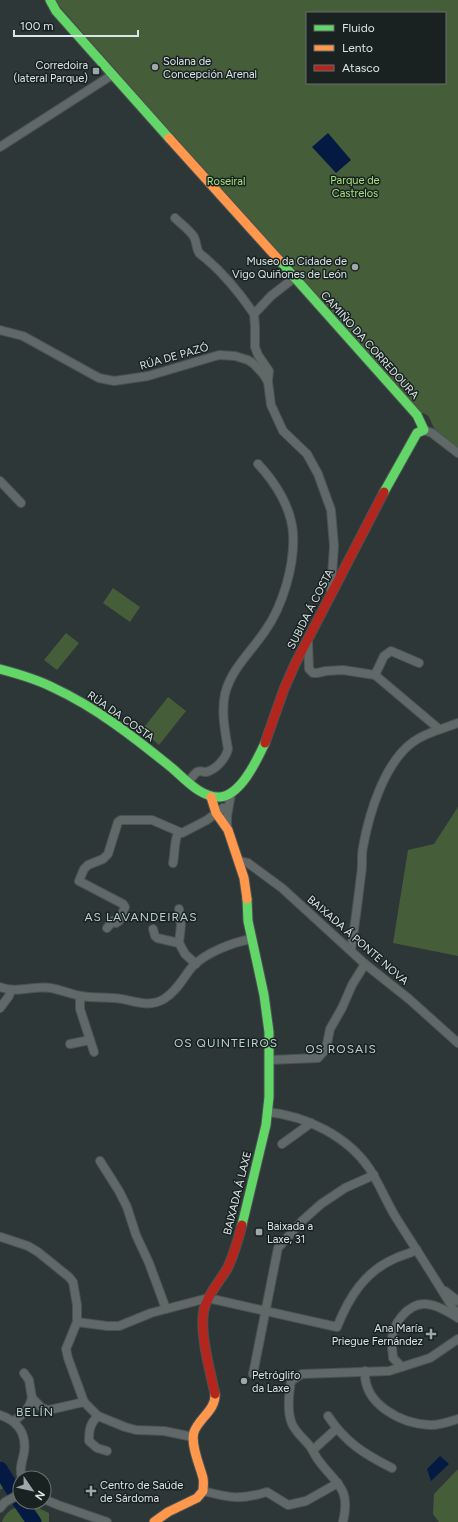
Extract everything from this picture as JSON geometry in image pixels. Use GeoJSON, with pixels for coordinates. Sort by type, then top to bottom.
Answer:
{"type":"FeatureCollection","features":[{"type":"Feature","properties":{"kind":"street","name":"CAMIÑO DA CORREDOURA"},"geometry":{"type":"LineString","coordinates":[[50,0],[56,12],[417,415],[424,430]]}},
{"type":"Feature","properties":{"kind":"street"},"geometry":{"type":"LineString","coordinates":[[0,147],[112,75]]}},
{"type":"Feature","properties":{"kind":"street"},"geometry":{"type":"LineString","coordinates":[[175,218],[192,235],[199,253],[246,302],[254,314],[255,347],[268,371],[270,405],[283,431],[308,454],[318,474],[331,510],[334,546],[331,595]]}},
{"type":"Feature","properties":{"kind":"street"},"geometry":{"type":"LineString","coordinates":[[254,314],[271,296],[294,278]]}},
{"type":"Feature","properties":{"kind":"street","name":"RÚA DE PAZÓ"},"geometry":{"type":"LineString","coordinates":[[0,330],[23,336],[88,373],[106,380],[114,381],[135,379],[223,355],[235,356],[248,360],[259,369],[268,382]]}},
{"type":"Feature","properties":{"kind":"street"},"geometry":{"type":"LineString","coordinates":[[424,430],[432,433],[458,453]]}},
{"type":"Feature","properties":{"kind":"street","name":"SUBIDA Á COSTA"},"geometry":{"type":"LineString","coordinates":[[231,794],[248,775],[262,748],[284,688],[370,517],[412,441],[417,433],[424,430]]}},
{"type":"Feature","properties":{"kind":"street"},"geometry":{"type":"LineString","coordinates":[[188,782],[196,772],[205,772],[210,770],[223,761],[227,754],[228,749],[223,710],[228,684],[237,668],[266,630],[277,610],[290,567],[293,533],[287,510],[269,475],[258,464]]}},
{"type":"Feature","properties":{"kind":"street"},"geometry":{"type":"LineString","coordinates":[[0,481],[21,503]]}},
{"type":"Feature","properties":{"kind":"street"},"geometry":{"type":"LineString","coordinates":[[308,640],[308,669],[313,673],[343,670],[375,675],[439,729]]}},
{"type":"Feature","properties":{"kind":"street"},"geometry":{"type":"LineString","coordinates":[[375,675],[384,656],[391,651],[419,663]]}},
{"type":"Feature","properties":{"kind":"street","name":"RÚA DA COSTA"},"geometry":{"type":"LineString","coordinates":[[1,668],[44,682],[72,697],[146,746],[198,790],[215,797]]}},
{"type":"Feature","properties":{"kind":"street"},"geometry":{"type":"LineString","coordinates":[[351,950],[363,866],[363,849],[369,820],[382,784],[397,758],[413,742],[439,729],[458,723]]}},
{"type":"Feature","properties":{"kind":"street"},"geometry":{"type":"LineString","coordinates":[[215,797],[231,794]]}},
{"type":"Feature","properties":{"kind":"street","name":"BAIXADA Á LAXE"},"geometry":{"type":"LineString","coordinates":[[228,830],[227,816],[231,794]]}},
{"type":"Feature","properties":{"kind":"street","name":"BAIXADA Á LAXE"},"geometry":{"type":"LineString","coordinates":[[193,1437],[197,1426],[215,1401],[206,1351],[203,1325],[204,1310],[208,1298],[227,1268],[238,1242],[268,1112],[269,1032],[264,995],[248,921],[247,893],[239,861],[215,797]]}},
{"type":"Feature","properties":{"kind":"street"},"geometry":{"type":"LineString","coordinates":[[107,928],[113,921],[116,923],[119,922],[125,907],[123,904],[79,881],[84,869],[88,865],[103,859],[108,854],[118,822],[121,820],[152,820],[178,832],[185,832],[207,820],[220,810]]}},
{"type":"Feature","properties":{"kind":"street","name":"BAIXADA Á LAXE"},"geometry":{"type":"LineString","coordinates":[[220,810],[227,816]]}},
{"type":"Feature","properties":{"kind":"street"},"geometry":{"type":"LineString","coordinates":[[173,863],[178,832]]}},
{"type":"Feature","properties":{"kind":"street","name":"BAIXADA Á PONTE NOVA"},"geometry":{"type":"LineString","coordinates":[[239,861],[248,863],[269,877],[365,964],[409,999],[458,1043]]}},
{"type":"Feature","properties":{"kind":"street"},"geometry":{"type":"LineString","coordinates":[[179,909],[181,925],[179,943],[185,954],[196,964]]}},
{"type":"Feature","properties":{"kind":"street"},"geometry":{"type":"LineString","coordinates":[[153,929],[157,938],[179,943]]}},
{"type":"Feature","properties":{"kind":"street"},"geometry":{"type":"LineString","coordinates":[[0,987],[11,990],[50,988],[80,996],[113,998],[152,1004],[171,994],[200,960],[235,943],[252,939]]}},
{"type":"Feature","properties":{"kind":"street"},"geometry":{"type":"LineString","coordinates":[[269,1060],[318,1058],[322,1055],[326,1049],[330,1029],[342,1008],[352,985],[365,964]]}},
{"type":"Feature","properties":{"kind":"street"},"geometry":{"type":"LineString","coordinates":[[0,1008],[11,990]]}},
{"type":"Feature","properties":{"kind":"street"},"geometry":{"type":"LineString","coordinates":[[80,996],[80,1009],[94,1052]]}},
{"type":"Feature","properties":{"kind":"street"},"geometry":{"type":"LineString","coordinates":[[70,1044],[90,1040]]}},
{"type":"Feature","properties":{"kind":"street"},"geometry":{"type":"LineString","coordinates":[[268,1112],[283,1114],[311,1123],[327,1131],[361,1157],[374,1176],[392,1212],[458,1314]]}},
{"type":"Feature","properties":{"kind":"street"},"geometry":{"type":"LineString","coordinates":[[282,1144],[311,1123]]}},
{"type":"Feature","properties":{"kind":"street"},"geometry":{"type":"LineString","coordinates":[[100,1161],[127,1207],[136,1235],[149,1263],[166,1309]]}},
{"type":"Feature","properties":{"kind":"street"},"geometry":{"type":"LineString","coordinates":[[253,1374],[278,1248],[302,1221],[321,1204],[345,1188],[374,1176]]}},
{"type":"Feature","properties":{"kind":"street"},"geometry":{"type":"LineString","coordinates":[[1,1237],[28,1246],[38,1252],[69,1276],[73,1282],[77,1305],[77,1322],[66,1349],[84,1402],[98,1416],[125,1427],[136,1430],[164,1431],[193,1437],[203,1480],[203,1491],[197,1498],[168,1512],[154,1522]]}},
{"type":"Feature","properties":{"kind":"street"},"geometry":{"type":"LineString","coordinates":[[77,1322],[119,1326],[151,1313],[208,1298],[336,1327],[346,1305],[356,1289],[368,1275],[383,1264],[416,1250]]}},
{"type":"Feature","properties":{"kind":"street"},"geometry":{"type":"LineString","coordinates":[[441,1288],[458,1301]]}},
{"type":"Feature","properties":{"kind":"street"},"geometry":{"type":"LineString","coordinates":[[402,1367],[393,1358],[392,1339],[395,1327],[404,1314],[414,1306],[424,1304],[437,1307],[458,1318]]}},
{"type":"Feature","properties":{"kind":"street"},"geometry":{"type":"LineString","coordinates":[[344,1522],[346,1503],[345,1495],[338,1483],[318,1459],[313,1450],[294,1428],[291,1420],[289,1392],[291,1381],[302,1374],[389,1371],[430,1358],[458,1338]]}},
{"type":"Feature","properties":{"kind":"street"},"geometry":{"type":"LineString","coordinates":[[365,1371],[366,1387],[375,1402],[394,1415],[406,1420],[431,1425],[458,1419]]}},
{"type":"Feature","properties":{"kind":"street"},"geometry":{"type":"LineString","coordinates":[[14,1421],[27,1411],[32,1398],[29,1380],[24,1373]]}},
{"type":"Feature","properties":{"kind":"street"},"geometry":{"type":"LineString","coordinates":[[32,1398],[42,1408],[50,1410],[84,1402]]}},
{"type":"Feature","properties":{"kind":"street"},"geometry":{"type":"LineString","coordinates":[[0,1415],[14,1421],[22,1433],[24,1452],[20,1470]]}},
{"type":"Feature","properties":{"kind":"street"},"geometry":{"type":"LineString","coordinates":[[98,1416],[92,1421],[89,1429],[89,1441],[97,1448],[107,1451]]}},
{"type":"Feature","properties":{"kind":"street"},"geometry":{"type":"LineString","coordinates":[[328,1416],[336,1429],[358,1449],[392,1468]]}},
{"type":"Feature","properties":{"kind":"street"},"geometry":{"type":"LineString","coordinates":[[313,1450],[336,1429]]}},
{"type":"Feature","properties":{"kind":"street"},"geometry":{"type":"LineString","coordinates":[[203,1491],[232,1498],[251,1497],[268,1492],[288,1505],[306,1501],[338,1483]]}},
{"type":"Feature","properties":{"kind":"street"},"geometry":{"type":"LineString","coordinates":[[0,1508],[3,1503],[12,1498]]}},
{"type":"Feature","properties":{"kind":"street"},"geometry":{"type":"LineString","coordinates":[[52,1502],[107,1522]]}},
{"type":"Feature","properties":{"kind":"green space","name":"Parque de Castrelos"},"geometry":{"type":"Polygon","coordinates":[[[54,0],[458,0],[458,448],[437,432],[430,418],[423,413],[418,412],[54,0]]]}},
{"type":"Feature","properties":{"kind":"green space"},"geometry":{"type":"Polygon","coordinates":[[[113,588],[140,607],[130,622],[103,603],[113,588]]]}},
{"type":"Feature","properties":{"kind":"green space"},"geometry":{"type":"Polygon","coordinates":[[[66,633],[79,643],[57,670],[44,660],[66,633]]]}},
{"type":"Feature","properties":{"kind":"green space"},"geometry":{"type":"Polygon","coordinates":[[[168,697],[186,711],[159,745],[142,730],[168,697]]]}},
{"type":"Feature","properties":{"kind":"green space"},"geometry":{"type":"Polygon","coordinates":[[[458,807],[458,956],[393,943],[408,850],[434,844],[458,807]]]}},
{"type":"Feature","properties":{"kind":"green space"},"geometry":{"type":"Polygon","coordinates":[[[0,1460],[12,1479],[12,1483],[0,1490],[0,1460]]]}},
{"type":"Feature","properties":{"kind":"green space"},"geometry":{"type":"Polygon","coordinates":[[[458,1469],[458,1522],[439,1522],[433,1514],[434,1494],[458,1469]]]}},
{"type":"Feature","properties":{"kind":"green space"},"geometry":{"type":"Polygon","coordinates":[[[12,1510],[43,1510],[49,1513],[49,1522],[2,1522],[4,1517],[12,1510]]]}},
{"type":"Feature","properties":{"kind":"water"},"geometry":{"type":"Polygon","coordinates":[[[328,133],[351,160],[336,173],[312,147],[328,133]]]}},
{"type":"Feature","properties":{"kind":"water"},"geometry":{"type":"Polygon","coordinates":[[[440,1456],[449,1464],[431,1481],[427,1469],[440,1456]]]}},
{"type":"Feature","properties":{"kind":"waterway"},"geometry":{"type":"LineString","coordinates":[[0,1469],[12,1488]]}},
{"type":"Feature","properties":{"kind":"waterway"},"geometry":{"type":"LineString","coordinates":[[26,1510],[34,1522]]}},
{"type":"Feature","properties":{"kind":"traffic: fast"},"geometry":{"type":"LineString","coordinates":[[50,0],[56,11],[169,138]]}},
{"type":"Feature","properties":{"kind":"traffic: fast"},"geometry":{"type":"LineString","coordinates":[[279,260],[417,415],[424,430],[417,433],[384,492]]}},
{"type":"Feature","properties":{"kind":"traffic: fast"},"geometry":{"type":"LineString","coordinates":[[0,669],[41,682],[70,696],[100,714],[130,735],[194,787],[213,796],[220,797],[228,795],[241,784],[253,767],[265,743]]}},
{"type":"Feature","properties":{"kind":"traffic: fast"},"geometry":{"type":"LineString","coordinates":[[242,1225],[266,1125],[269,1097],[269,1032],[264,995],[248,921],[247,899]]}},
{"type":"Feature","properties":{"kind":"traffic: slow"},"geometry":{"type":"LineString","coordinates":[[169,138],[279,260]]}},
{"type":"Feature","properties":{"kind":"traffic: slow"},"geometry":{"type":"LineString","coordinates":[[211,797],[216,813],[228,830],[244,878],[247,899]]}},
{"type":"Feature","properties":{"kind":"traffic: slow"},"geometry":{"type":"LineString","coordinates":[[154,1522],[168,1512],[197,1498],[203,1491],[203,1480],[194,1449],[193,1437],[196,1427],[213,1405],[215,1394]]}},
{"type":"Feature","properties":{"kind":"traffic: jam"},"geometry":{"type":"LineString","coordinates":[[265,743],[284,689],[295,664],[384,492]]}},
{"type":"Feature","properties":{"kind":"traffic: jam"},"geometry":{"type":"LineString","coordinates":[[215,1394],[204,1340],[204,1309],[211,1293],[227,1269],[236,1247],[242,1225]]}},
{"type":"Feature","properties":{"kind":"place","name":"Solana de Concepción Arenal"},"geometry":{"type":"Point","coordinates":[155,67]}},
{"type":"Feature","properties":{"kind":"place","name":"Corredoira (lateral Parque)"},"geometry":{"type":"Point","coordinates":[96,71]}},
{"type":"Feature","properties":{"kind":"place","name":"Museo da Cidade de Vigo Quiñones de León"},"geometry":{"type":"Point","coordinates":[355,267]}},
{"type":"Feature","properties":{"kind":"place","name":"Baixada a Laxe, 31"},"geometry":{"type":"Point","coordinates":[259,1232]}},
{"type":"Feature","properties":{"kind":"place","name":"Ana María Priegue Fernández"},"geometry":{"type":"Point","coordinates":[431,1334]}},
{"type":"Feature","properties":{"kind":"place","name":"Petróglifo da Laxe"},"geometry":{"type":"Point","coordinates":[244,1381]}},
{"type":"Feature","properties":{"kind":"place","name":"Centro de Saúde de Sárdoma"},"geometry":{"type":"Point","coordinates":[91,1491]}},
{"type":"Feature","properties":{"kind":"district","name":"AS LAVANDEIRAS"},"geometry":{"type":"Point","coordinates":[141,917]}},
{"type":"Feature","properties":{"kind":"district","name":"OS QUINTEIROS"},"geometry":{"type":"Point","coordinates":[226,1043]}},
{"type":"Feature","properties":{"kind":"district","name":"OS ROSAIS"},"geometry":{"type":"Point","coordinates":[341,1049]}},
{"type":"Feature","properties":{"kind":"district","name":"BELÍN"},"geometry":{"type":"Point","coordinates":[35,1412]}},
{"type":"Feature","properties":{"kind":"park label","name":"Roseiral"},"geometry":{"type":"Point","coordinates":[226,181]}}]}
